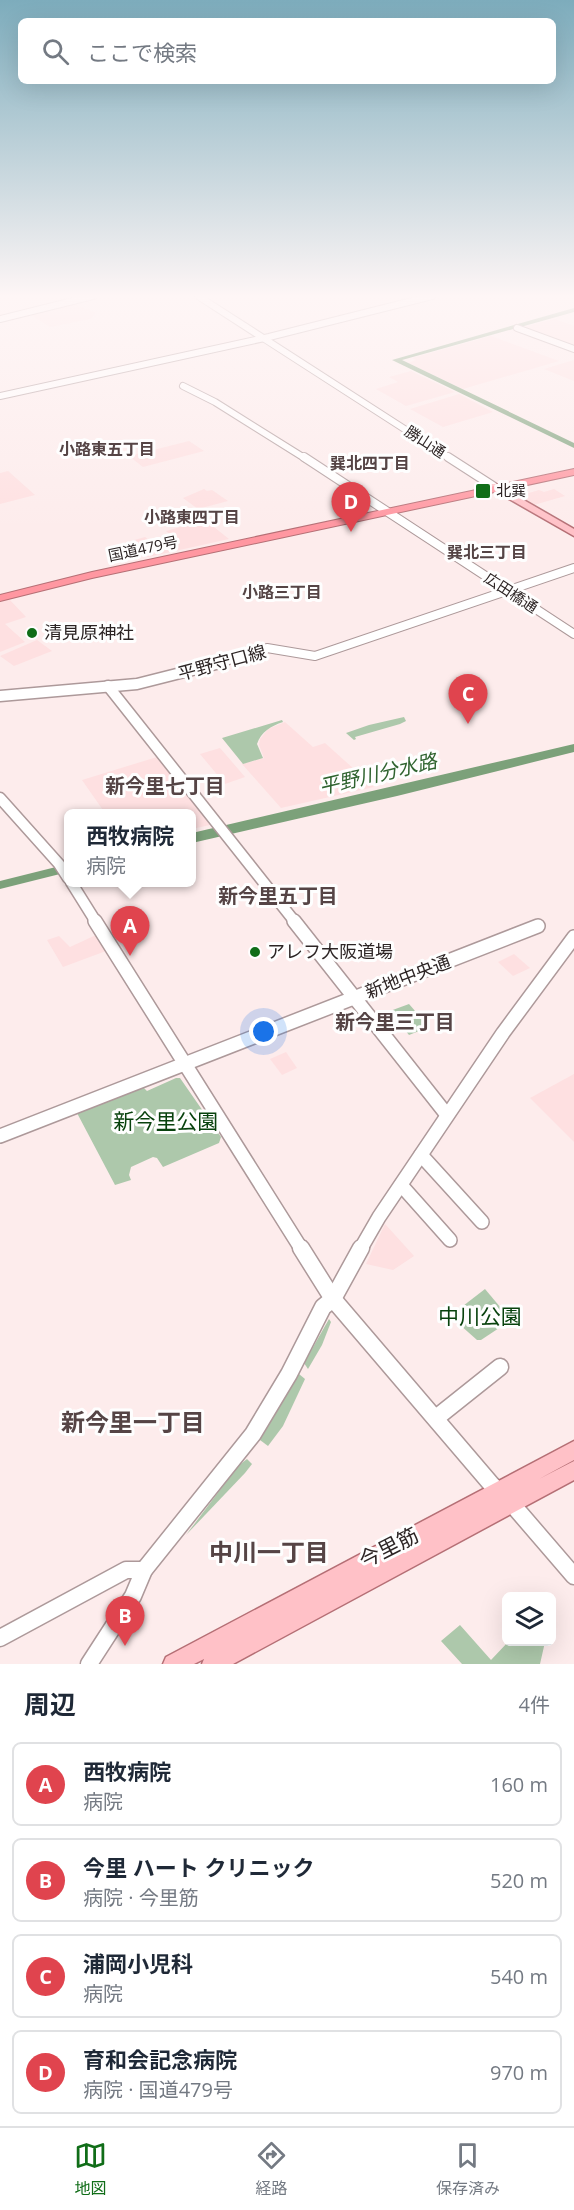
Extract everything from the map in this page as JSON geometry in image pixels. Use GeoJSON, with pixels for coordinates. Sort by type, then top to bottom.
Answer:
{"type":"FeatureCollection","features":[{"type":"Feature","properties":{"kind":"highway","name":"国道479号"},"geometry":{"type":"LineString","coordinates":[[0,596],[86,573],[574,470]]}},
{"type":"Feature","properties":{"kind":"main road","name":"勝山通"},"geometry":{"type":"LineString","coordinates":[[495,487],[574,535]]}},
{"type":"Feature","properties":{"kind":"main road","name":"今里筋"},"geometry":{"type":"LineString","coordinates":[[212,1664],[505,1497],[574,1450]]}},
{"type":"Feature","properties":{"kind":"main road","name":"今里筋"},"geometry":{"type":"LineString","coordinates":[[173,1664],[505,1497],[574,1470]]}},
{"type":"Feature","properties":{"kind":"street"},"geometry":{"type":"LineString","coordinates":[[4,393],[95,374]]}},
{"type":"Feature","properties":{"kind":"street","name":"勝山通"},"geometry":{"type":"LineString","coordinates":[[319,374],[495,487]]}},
{"type":"Feature","properties":{"kind":"street","name":"広田橋通"},"geometry":{"type":"LineString","coordinates":[[183,386],[215,402],[386,510],[574,634]]}},
{"type":"Feature","properties":{"kind":"street","name":"平野守口線"},"geometry":{"type":"LineString","coordinates":[[0,696],[137,684],[183,674],[267,648],[315,656],[574,568]]}},
{"type":"Feature","properties":{"kind":"street"},"geometry":{"type":"LineString","coordinates":[[108,686],[447,1115]]}},
{"type":"Feature","properties":{"kind":"street"},"geometry":{"type":"LineString","coordinates":[[0,798],[64,872]]}},
{"type":"Feature","properties":{"kind":"street"},"geometry":{"type":"LineString","coordinates":[[74,887],[333,1299],[574,1576]]}},
{"type":"Feature","properties":{"kind":"street","name":"新地中央通"},"geometry":{"type":"LineString","coordinates":[[0,1136],[538,926]]}},
{"type":"Feature","properties":{"kind":"street"},"geometry":{"type":"LineString","coordinates":[[89,1664],[133,1596],[144,1570],[253,1434],[289,1374],[323,1307],[333,1299],[379,1217],[447,1115],[574,937]]}},
{"type":"Feature","properties":{"kind":"street"},"geometry":{"type":"LineString","coordinates":[[421,1155],[482,1222]]}},
{"type":"Feature","properties":{"kind":"street"},"geometry":{"type":"LineString","coordinates":[[401,1185],[450,1240]]}},
{"type":"Feature","properties":{"kind":"street"},"geometry":{"type":"LineString","coordinates":[[435,1418],[500,1367]]}},
{"type":"Feature","properties":{"kind":"street"},"geometry":{"type":"LineString","coordinates":[[0,1638],[126,1570],[144,1570]]}},
{"type":"Feature","properties":{"kind":"shaded area"},"geometry":{"type":"Polygon","coordinates":[[[401,374],[417,374],[455,392],[406,406],[376,389],[398,382],[389,377],[401,374]]]}},
{"type":"Feature","properties":{"kind":"shaded area"},"geometry":{"type":"Polygon","coordinates":[[[431,374],[516,374],[463,389],[431,374]]]}},
{"type":"Feature","properties":{"kind":"shaded area"},"geometry":{"type":"Polygon","coordinates":[[[556,374],[574,374],[574,381],[556,374]]]}},
{"type":"Feature","properties":{"kind":"shaded area"},"geometry":{"type":"Polygon","coordinates":[[[459,394],[493,412],[443,427],[410,409],[459,394]]]}},
{"type":"Feature","properties":{"kind":"shaded area"},"geometry":{"type":"Polygon","coordinates":[[[189,441],[204,451],[143,467],[129,456],[189,441]]]}},
{"type":"Feature","properties":{"kind":"shaded area"},"geometry":{"type":"Polygon","coordinates":[[[8,471],[35,495],[0,504],[0,473],[8,471]]]}},
{"type":"Feature","properties":{"kind":"shaded area"},"geometry":{"type":"Polygon","coordinates":[[[204,489],[212,490],[228,501],[198,509],[183,498],[204,489]]]}},
{"type":"Feature","properties":{"kind":"shaded area"},"geometry":{"type":"Polygon","coordinates":[[[554,489],[565,496],[534,505],[519,496],[539,490],[544,492],[554,489]]]}},
{"type":"Feature","properties":{"kind":"shaded area"},"geometry":{"type":"Polygon","coordinates":[[[205,520],[229,539],[148,557],[131,541],[145,537],[156,546],[160,546],[178,541],[166,531],[205,520]]]}},
{"type":"Feature","properties":{"kind":"shaded area"},"geometry":{"type":"Polygon","coordinates":[[[8,598],[26,617],[5,624],[25,642],[0,652],[0,600],[8,598]]]}},
{"type":"Feature","properties":{"kind":"shaded area"},"geometry":{"type":"Polygon","coordinates":[[[37,640],[52,651],[14,666],[0,656],[37,640]]]}},
{"type":"Feature","properties":{"kind":"shaded area"},"geometry":{"type":"Polygon","coordinates":[[[285,722],[313,747],[325,743],[374,787],[281,808],[242,764],[264,758],[259,745],[260,739],[268,729],[285,722]]]}},
{"type":"Feature","properties":{"kind":"shaded area","name":"平野川分水路"},"geometry":{"type":"Polygon","coordinates":[[[574,744],[574,752],[397,796],[196,842],[196,832],[574,744]]]}},
{"type":"Feature","properties":{"kind":"shaded area"},"geometry":{"type":"Polygon","coordinates":[[[220,748],[245,777],[225,784],[200,754],[220,748]]]}},
{"type":"Feature","properties":{"kind":"shaded area"},"geometry":{"type":"Polygon","coordinates":[[[157,757],[210,825],[196,828],[196,809],[102,809],[82,780],[157,757]]]}},
{"type":"Feature","properties":{"kind":"shaded area"},"geometry":{"type":"Polygon","coordinates":[[[64,865],[64,873],[0,889],[0,881],[64,865]]]}},
{"type":"Feature","properties":{"kind":"shaded area"},"geometry":{"type":"Polygon","coordinates":[[[96,935],[106,951],[63,967],[47,940],[59,936],[70,947],[96,935]]]}},
{"type":"Feature","properties":{"kind":"shaded area"},"geometry":{"type":"Polygon","coordinates":[[[514,954],[530,968],[513,976],[498,962],[514,954]]]}},
{"type":"Feature","properties":{"kind":"shaded area"},"geometry":{"type":"Polygon","coordinates":[[[286,1052],[297,1068],[282,1075],[270,1059],[286,1052]]]}},
{"type":"Feature","properties":{"kind":"shaded area"},"geometry":{"type":"Polygon","coordinates":[[[574,1074],[574,1142],[530,1098],[574,1074]]]}},
{"type":"Feature","properties":{"kind":"shaded area"},"geometry":{"type":"Polygon","coordinates":[[[385,1224],[414,1256],[393,1270],[366,1264],[385,1224]]]}},
{"type":"Feature","properties":{"kind":"green space"},"geometry":{"type":"Polygon","coordinates":[[[404,717],[406,721],[400,724],[355,737],[354,740],[346,733],[369,725],[404,717]]]}},
{"type":"Feature","properties":{"kind":"green space"},"geometry":{"type":"Polygon","coordinates":[[[282,720],[283,722],[267,730],[257,744],[263,758],[243,764],[222,738],[282,720]]]}},
{"type":"Feature","properties":{"kind":"green space"},"geometry":{"type":"Polygon","coordinates":[[[409,1004],[429,1027],[409,1035],[390,1011],[409,1004]]]}},
{"type":"Feature","properties":{"kind":"green space","name":"新今里公園"},"geometry":{"type":"Polygon","coordinates":[[[180,1078],[221,1137],[219,1143],[163,1167],[157,1158],[153,1157],[131,1167],[129,1175],[131,1180],[115,1185],[77,1113],[142,1086],[147,1091],[180,1078]]]}},
{"type":"Feature","properties":{"kind":"green space","name":"中川公園"},"geometry":{"type":"Polygon","coordinates":[[[485,1289],[511,1320],[481,1340],[477,1340],[450,1316],[485,1289]]]}},
{"type":"Feature","properties":{"kind":"green space"},"geometry":{"type":"Polygon","coordinates":[[[329,1319],[331,1322],[322,1345],[308,1369],[304,1363],[329,1319]]]}},
{"type":"Feature","properties":{"kind":"green space"},"geometry":{"type":"Polygon","coordinates":[[[299,1374],[305,1379],[283,1426],[268,1446],[260,1440],[299,1374]]]}},
{"type":"Feature","properties":{"kind":"green space"},"geometry":{"type":"Polygon","coordinates":[[[247,1459],[252,1464],[245,1473],[186,1535],[238,1466],[247,1459]]]}},
{"type":"Feature","properties":{"kind":"green space"},"geometry":{"type":"Polygon","coordinates":[[[460,1625],[491,1660],[504,1646],[544,1646],[540,1664],[462,1664],[441,1641],[460,1625]]]}},
{"type":"Feature","properties":{"kind":"waterway"},"geometry":{"type":"LineString","coordinates":[[424,374],[574,446]]}},
{"type":"Feature","properties":{"kind":"place","name":"北巽"},"geometry":{"type":"Point","coordinates":[483,491]}},
{"type":"Feature","properties":{"kind":"place","name":"育和会記念病院"},"geometry":{"type":"Point","coordinates":[351,532]}},
{"type":"Feature","properties":{"kind":"place","name":"清見原神社"},"geometry":{"type":"Point","coordinates":[32,633]}},
{"type":"Feature","properties":{"kind":"place","name":"浦岡小児科"},"geometry":{"type":"Point","coordinates":[468,724]}},
{"type":"Feature","properties":{"kind":"place","name":"アレフ大阪道場"},"geometry":{"type":"Point","coordinates":[255,952]}},
{"type":"Feature","properties":{"kind":"place","name":"西牧病院"},"geometry":{"type":"Point","coordinates":[130,956]}},
{"type":"Feature","properties":{"kind":"place","name":"今里 ハート クリニック"},"geometry":{"type":"Point","coordinates":[125,1646]}},
{"type":"Feature","properties":{"kind":"district","name":"小路東五丁目"},"geometry":{"type":"Point","coordinates":[107,449]}},
{"type":"Feature","properties":{"kind":"district","name":"巽北四丁目"},"geometry":{"type":"Point","coordinates":[370,463]}},
{"type":"Feature","properties":{"kind":"district","name":"小路東四丁目"},"geometry":{"type":"Point","coordinates":[192,517]}},
{"type":"Feature","properties":{"kind":"district","name":"巽北三丁目"},"geometry":{"type":"Point","coordinates":[487,552]}},
{"type":"Feature","properties":{"kind":"district","name":"小路三丁目"},"geometry":{"type":"Point","coordinates":[282,592]}},
{"type":"Feature","properties":{"kind":"district","name":"新今里七丁目"},"geometry":{"type":"Point","coordinates":[165,786]}},
{"type":"Feature","properties":{"kind":"district","name":"新今里五丁目"},"geometry":{"type":"Point","coordinates":[278,896]}},
{"type":"Feature","properties":{"kind":"district","name":"新今里三丁目"},"geometry":{"type":"Point","coordinates":[395,1022]}},
{"type":"Feature","properties":{"kind":"district","name":"新今里一丁目"},"geometry":{"type":"Point","coordinates":[133,1423]}},
{"type":"Feature","properties":{"kind":"district","name":"中川一丁目"},"geometry":{"type":"Point","coordinates":[269,1553]}}]}
